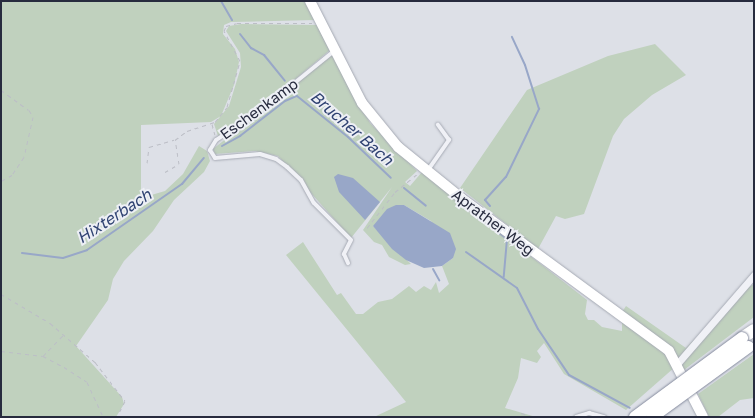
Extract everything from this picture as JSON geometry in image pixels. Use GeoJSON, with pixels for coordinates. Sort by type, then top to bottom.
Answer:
{"type":"FeatureCollection","features":[{"type":"Feature","properties":{"kind":"highway"},"geometry":{"type":"LineString","coordinates":[[652,417],[748,342],[754,330]]}},
{"type":"Feature","properties":{"kind":"highway"},"geometry":{"type":"LineString","coordinates":[[635,417],[748,342]]}},
{"type":"Feature","properties":{"kind":"street","name":"Aprather Weg"},"geometry":{"type":"LineString","coordinates":[[310,1],[335,51],[378,126],[424,170],[669,351],[703,417]]}},
{"type":"Feature","properties":{"kind":"street"},"geometry":{"type":"LineString","coordinates":[[677,364],[754,274]]}},
{"type":"Feature","properties":{"kind":"lane","name":"Eschenkamp"},"geometry":{"type":"LineString","coordinates":[[335,51],[255,115],[216,140],[210,150],[215,158],[260,154],[276,159],[294,174],[314,203],[351,240],[344,254],[348,263]]}},
{"type":"Feature","properties":{"kind":"lane"},"geometry":{"type":"LineString","coordinates":[[424,170],[449,140],[438,125]]}},
{"type":"Feature","properties":{"kind":"lane"},"geometry":{"type":"LineString","coordinates":[[576,417],[589,413],[604,417]]}},
{"type":"Feature","properties":{"kind":"path"},"geometry":{"type":"LineString","coordinates":[[147,163],[148,150],[155,145],[175,140],[187,131],[212,123],[227,107],[240,67],[238,53],[224,31],[226,26],[237,23],[320,22]]}},
{"type":"Feature","properties":{"kind":"path"},"geometry":{"type":"LineString","coordinates":[[1,90],[29,110],[33,117],[24,157],[12,175],[1,181]]}},
{"type":"Feature","properties":{"kind":"path"},"geometry":{"type":"LineString","coordinates":[[212,123],[216,140]]}},
{"type":"Feature","properties":{"kind":"path"},"geometry":{"type":"LineString","coordinates":[[165,172],[179,164],[175,140]]}},
{"type":"Feature","properties":{"kind":"path"},"geometry":{"type":"LineString","coordinates":[[367,228],[395,192],[424,170]]}},
{"type":"Feature","properties":{"kind":"path"},"geometry":{"type":"LineString","coordinates":[[1,294],[50,323],[96,362],[126,401],[124,410],[118,417]]}},
{"type":"Feature","properties":{"kind":"path"},"geometry":{"type":"LineString","coordinates":[[43,356],[63,335]]}},
{"type":"Feature","properties":{"kind":"path"},"geometry":{"type":"LineString","coordinates":[[1,351],[43,356],[87,382],[103,417]]}},
{"type":"Feature","properties":{"kind":"path"},"geometry":{"type":"LineString","coordinates":[[521,413],[533,417]]}},
{"type":"Feature","properties":{"kind":"green space"},"geometry":{"type":"Polygon","coordinates":[[[1,1],[306,1],[315,20],[231,22],[224,25],[223,34],[235,49],[239,62],[234,85],[221,116],[211,122],[141,125],[141,198],[165,191],[183,174],[199,146],[207,151],[210,161],[204,172],[174,200],[153,231],[124,261],[113,279],[108,300],[76,346],[122,397],[124,404],[116,417],[1,417],[1,1]]]}},
{"type":"Feature","properties":{"kind":"green space"},"geometry":{"type":"Polygon","coordinates":[[[241,24],[318,25],[330,50],[274,97],[218,136],[214,124],[229,106],[241,67],[240,53],[226,31],[229,26],[241,24]]]}},
{"type":"Feature","properties":{"kind":"green space"},"geometry":{"type":"Polygon","coordinates":[[[655,44],[686,75],[652,95],[624,119],[613,136],[584,214],[565,219],[556,216],[538,249],[460,188],[527,90],[608,56],[655,44]]]}},
{"type":"Feature","properties":{"kind":"green space"},"geometry":{"type":"Polygon","coordinates":[[[333,54],[370,123],[417,171],[405,182],[410,186],[422,172],[587,300],[585,314],[588,320],[594,320],[602,327],[622,331],[622,312],[626,306],[686,348],[742,291],[754,284],[754,317],[684,370],[675,367],[626,410],[564,374],[544,343],[537,351],[541,357],[537,363],[521,358],[518,378],[505,408],[536,417],[374,417],[406,402],[286,255],[303,242],[337,295],[341,293],[356,314],[363,314],[378,302],[392,299],[409,286],[416,292],[424,286],[431,290],[436,282],[439,293],[449,284],[442,266],[453,258],[431,221],[404,205],[373,226],[411,264],[405,265],[389,257],[382,245],[374,242],[363,230],[392,187],[351,238],[278,156],[255,151],[215,154],[213,149],[333,54]]]}},
{"type":"Feature","properties":{"kind":"green space"},"geometry":{"type":"Polygon","coordinates":[[[754,354],[754,398],[740,400],[718,417],[709,417],[698,394],[754,354]]]}},
{"type":"Feature","properties":{"kind":"water"},"geometry":{"type":"Polygon","coordinates":[[[338,174],[353,178],[380,202],[365,220],[339,192],[334,177],[338,174]]]}},
{"type":"Feature","properties":{"kind":"water"},"geometry":{"type":"Polygon","coordinates":[[[396,205],[404,205],[450,233],[456,249],[453,258],[442,266],[424,268],[406,260],[392,249],[373,226],[387,209],[396,205]]]}},
{"type":"Feature","properties":{"kind":"waterway","name":"Brucher Bach"},"geometry":{"type":"LineString","coordinates":[[221,1],[232,20]]}},
{"type":"Feature","properties":{"kind":"waterway","name":"Brucher Bach"},"geometry":{"type":"LineString","coordinates":[[240,34],[251,48],[264,55],[285,81]]}},
{"type":"Feature","properties":{"kind":"waterway"},"geometry":{"type":"LineString","coordinates":[[490,206],[485,200],[506,177],[539,109],[525,65],[512,37]]}},
{"type":"Feature","properties":{"kind":"waterway","name":"Brucher Bach"},"geometry":{"type":"LineString","coordinates":[[222,146],[240,136],[285,101],[297,96],[348,137],[391,178]]}},
{"type":"Feature","properties":{"kind":"waterway","name":"Hixterbach"},"geometry":{"type":"LineString","coordinates":[[22,253],[63,258],[87,250],[182,184],[204,158]]}},
{"type":"Feature","properties":{"kind":"waterway","name":"Brucher Bach"},"geometry":{"type":"LineString","coordinates":[[404,188],[426,206]]}},
{"type":"Feature","properties":{"kind":"waterway"},"geometry":{"type":"LineString","coordinates":[[491,227],[507,239],[504,277]]}},
{"type":"Feature","properties":{"kind":"waterway","name":"Brucher Bach"},"geometry":{"type":"LineString","coordinates":[[466,252],[517,288],[538,329],[569,375],[630,408]]}},
{"type":"Feature","properties":{"kind":"waterway"},"geometry":{"type":"LineString","coordinates":[[433,269],[439,280]]}}]}
